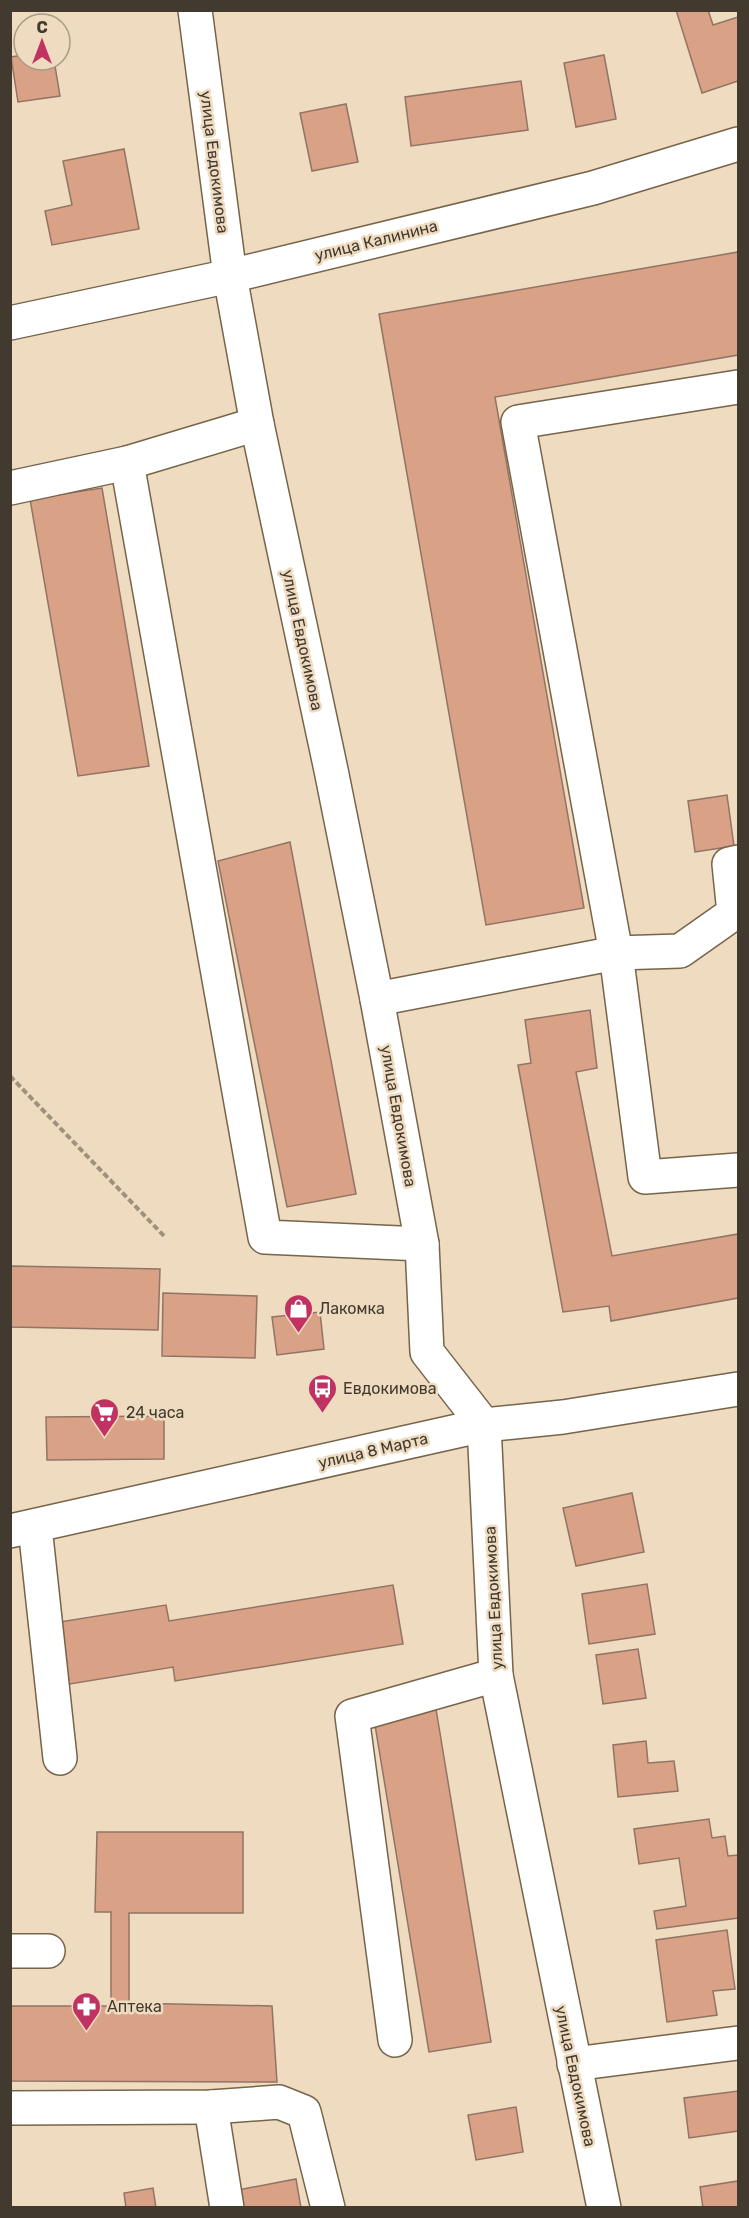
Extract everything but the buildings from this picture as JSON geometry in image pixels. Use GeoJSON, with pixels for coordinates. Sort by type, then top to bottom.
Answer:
{"type":"FeatureCollection","features":[{"type":"Feature","properties":{"kind":"street","name":"улица Евдокимова"},"geometry":{"type":"LineString","coordinates":[[195,10],[230,276],[257,424],[329,759],[377,999],[422,1244],[426,1353],[484,1425],[496,1676],[604,2208]]}},
{"type":"Feature","properties":{"kind":"street","name":"улица Калинина"},"geometry":{"type":"LineString","coordinates":[[10,322],[230,276],[592,188],[738,144]]}},
{"type":"Feature","properties":{"kind":"street"},"geometry":{"type":"LineString","coordinates":[[738,387],[518,422],[616,953],[645,1178],[738,1170]]}},
{"type":"Feature","properties":{"kind":"street"},"geometry":{"type":"LineString","coordinates":[[10,488],[127,463],[257,424]]}},
{"type":"Feature","properties":{"kind":"street"},"geometry":{"type":"LineString","coordinates":[[127,463],[265,1237],[422,1244]]}},
{"type":"Feature","properties":{"kind":"street"},"geometry":{"type":"LineString","coordinates":[[377,999],[616,953],[680,951],[734,913],[729,864],[738,862]]}},
{"type":"Feature","properties":{"kind":"street","name":"улица 8 Марта"},"geometry":{"type":"LineString","coordinates":[[23,1529],[484,1425],[563,1417],[738,1389]]}},
{"type":"Feature","properties":{"kind":"street"},"geometry":{"type":"LineString","coordinates":[[23,1529],[60,1758]]}},
{"type":"Feature","properties":{"kind":"street"},"geometry":{"type":"LineString","coordinates":[[395,2040],[352,1716],[496,1676]]}},
{"type":"Feature","properties":{"kind":"street"},"geometry":{"type":"LineString","coordinates":[[10,1951],[48,1951]]}},
{"type":"Feature","properties":{"kind":"street"},"geometry":{"type":"LineString","coordinates":[[574,2064],[738,2043]]}},
{"type":"Feature","properties":{"kind":"street"},"geometry":{"type":"LineString","coordinates":[[10,2108],[212,2108],[279,2102],[304,2112],[328,2208]]}},
{"type":"Feature","properties":{"kind":"street"},"geometry":{"type":"LineString","coordinates":[[212,2108],[227,2208]]}},
{"type":"Feature","properties":{"kind":"path"},"geometry":{"type":"LineString","coordinates":[[10,1076],[165,1237]]}},
{"type":"Feature","properties":{"kind":"place","name":"Лакомка"},"geometry":{"type":"Point","coordinates":[298,1334]}},
{"type":"Feature","properties":{"kind":"place","name":"Евдокимова"},"geometry":{"type":"Point","coordinates":[322,1414]}},
{"type":"Feature","properties":{"kind":"place","name":"24 часа"},"geometry":{"type":"Point","coordinates":[105,1438]}},
{"type":"Feature","properties":{"kind":"place","name":"Аптека"},"geometry":{"type":"Point","coordinates":[86,2032]}}]}
